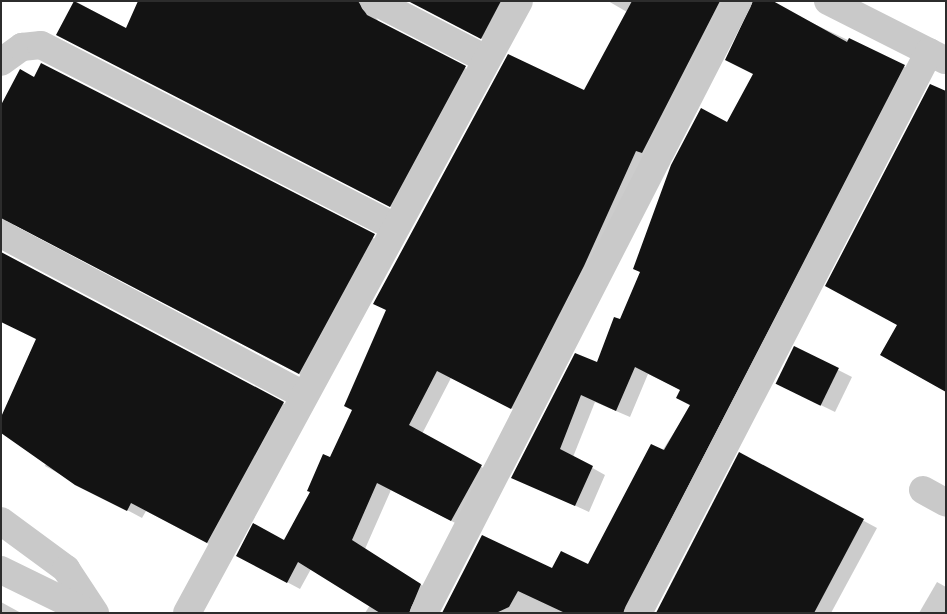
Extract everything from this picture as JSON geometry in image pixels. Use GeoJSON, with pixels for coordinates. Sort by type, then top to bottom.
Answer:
{"type":"FeatureCollection","features":[{"type":"Feature","properties":{"kind":"street"},"geometry":{"type":"LineString","coordinates":[[374,1],[486,60]]}},
{"type":"Feature","properties":{"kind":"street"},"geometry":{"type":"LineString","coordinates":[[187,613],[304,394],[519,1]]}},
{"type":"Feature","properties":{"kind":"street"},"geometry":{"type":"LineString","coordinates":[[424,613],[738,1]]}},
{"type":"Feature","properties":{"kind":"street"},"geometry":{"type":"LineString","coordinates":[[638,613],[937,56],[828,1]]}},
{"type":"Feature","properties":{"kind":"street"},"geometry":{"type":"LineString","coordinates":[[1,62],[22,48],[41,45],[395,227]]}},
{"type":"Feature","properties":{"kind":"street"},"geometry":{"type":"LineString","coordinates":[[1,234],[304,394]]}},
{"type":"Feature","properties":{"kind":"street"},"geometry":{"type":"LineString","coordinates":[[1,522],[66,569],[95,613]]}},
{"type":"Feature","properties":{"kind":"street"},"geometry":{"type":"LineString","coordinates":[[1,570],[89,613]]}},
{"type":"Feature","properties":{"kind":"building"},"geometry":{"type":"Polygon","coordinates":[[[74,1],[126,28],[138,1],[358,1],[367,15],[466,66],[390,207],[56,35],[74,1]]]}},
{"type":"Feature","properties":{"kind":"building"},"geometry":{"type":"Polygon","coordinates":[[[408,1],[501,1],[481,39],[408,1]]]}},
{"type":"Feature","properties":{"kind":"building"},"geometry":{"type":"Polygon","coordinates":[[[632,1],[720,1],[642,153],[636,151],[584,266],[511,409],[437,371],[409,425],[482,465],[451,521],[377,483],[352,540],[421,584],[409,613],[380,613],[298,562],[287,583],[236,556],[253,523],[284,540],[310,492],[307,491],[323,454],[330,457],[352,410],[344,406],[386,310],[373,304],[508,54],[584,90],[632,1]]]}},
{"type":"Feature","properties":{"kind":"building"},"geometry":{"type":"Polygon","coordinates":[[[753,1],[773,1],[847,42],[849,38],[905,65],[623,613],[565,613],[518,591],[509,607],[496,613],[442,613],[482,535],[552,568],[561,551],[588,564],[651,444],[664,450],[690,405],[676,398],[680,390],[635,367],[616,411],[581,395],[560,449],[593,466],[575,506],[511,478],[575,353],[597,362],[614,317],[620,319],[640,272],[633,269],[671,165],[701,108],[727,122],[753,74],[725,60],[753,1]]]}},
{"type":"Feature","properties":{"kind":"building"},"geometry":{"type":"Polygon","coordinates":[[[41,63],[375,234],[299,374],[1,218],[1,105],[20,69],[34,77],[41,63]]]}},
{"type":"Feature","properties":{"kind":"building"},"geometry":{"type":"Polygon","coordinates":[[[930,84],[946,91],[946,392],[880,355],[897,325],[825,286],[930,84]]]}},
{"type":"Feature","properties":{"kind":"building"},"geometry":{"type":"Polygon","coordinates":[[[1,252],[284,402],[207,543],[131,503],[127,511],[75,485],[1,433],[1,417],[36,339],[1,322],[1,252]]]}},
{"type":"Feature","properties":{"kind":"building"},"geometry":{"type":"Polygon","coordinates":[[[794,346],[839,368],[821,406],[776,384],[794,346]]]}},
{"type":"Feature","properties":{"kind":"building"},"geometry":{"type":"Polygon","coordinates":[[[739,452],[864,519],[814,613],[656,613],[739,452]]]}}]}
